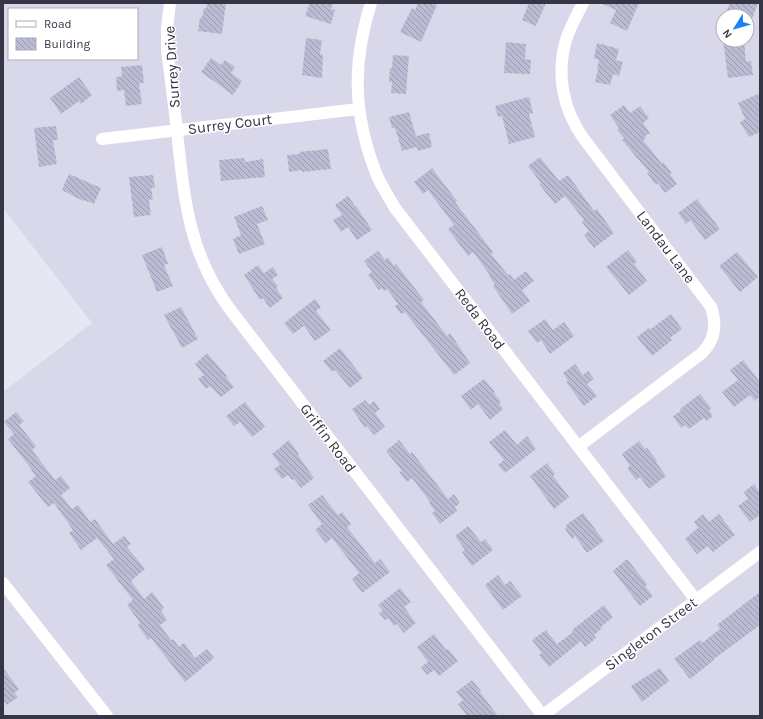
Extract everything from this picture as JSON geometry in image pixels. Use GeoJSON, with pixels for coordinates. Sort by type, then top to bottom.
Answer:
{"type":"FeatureCollection","features":[{"type":"Feature","properties":{"kind":"street","name":"Surrey Drive"},"geometry":{"type":"LineString","coordinates":[[170,3],[167,28],[168,50],[177,130]]}},
{"type":"Feature","properties":{"kind":"street","name":"Reda Road"},"geometry":{"type":"LineString","coordinates":[[371,3],[363,31],[359,53],[357,75],[358,109],[363,137],[372,164],[395,208],[696,600]]}},
{"type":"Feature","properties":{"kind":"street","name":"Landau Lane"},"geometry":{"type":"LineString","coordinates":[[578,447],[702,354],[709,345],[714,334],[715,323],[715,317],[711,307],[581,135],[570,116],[566,105],[562,83],[563,56],[568,34],[582,3]]}},
{"type":"Feature","properties":{"kind":"street","name":"Surrey Court"},"geometry":{"type":"LineString","coordinates":[[102,139],[358,109]]}},
{"type":"Feature","properties":{"kind":"street","name":"Griffin Road"},"geometry":{"type":"LineString","coordinates":[[177,130],[185,202],[191,229],[202,260],[222,299],[543,716]]}},
{"type":"Feature","properties":{"kind":"street","name":"Singleton Street"},"geometry":{"type":"LineString","coordinates":[[543,716],[760,552]]}},
{"type":"Feature","properties":{"kind":"street"},"geometry":{"type":"LineString","coordinates":[[3,583],[107,716]]}},
{"type":"Feature","properties":{"kind":"shaded area"},"geometry":{"type":"Polygon","coordinates":[[[3,3],[760,3],[760,716],[3,716],[3,392],[92,323],[3,208],[3,3]]]}},
{"type":"Feature","properties":{"kind":"building"},"geometry":{"type":"Polygon","coordinates":[[[207,3],[226,3],[222,34],[198,31],[200,17],[202,18],[204,8],[206,9],[207,3]]]}},
{"type":"Feature","properties":{"kind":"building"},"geometry":{"type":"Polygon","coordinates":[[[310,3],[333,3],[331,9],[335,10],[331,24],[305,16],[310,3]]]}},
{"type":"Feature","properties":{"kind":"building"},"geometry":{"type":"Polygon","coordinates":[[[418,3],[432,3],[437,5],[421,42],[400,32],[412,8],[415,10],[418,3]]]}},
{"type":"Feature","properties":{"kind":"building"},"geometry":{"type":"Polygon","coordinates":[[[529,3],[546,3],[536,26],[522,20],[529,3]]]}},
{"type":"Feature","properties":{"kind":"building"},"geometry":{"type":"Polygon","coordinates":[[[600,3],[639,3],[627,31],[610,23],[616,10],[600,3]]]}},
{"type":"Feature","properties":{"kind":"building"},"geometry":{"type":"Polygon","coordinates":[[[730,3],[758,3],[755,11],[755,8],[728,8],[730,3]]]}},
{"type":"Feature","properties":{"kind":"building"},"geometry":{"type":"Polygon","coordinates":[[[306,38],[322,40],[320,54],[323,55],[322,78],[302,75],[306,38]]]}},
{"type":"Feature","properties":{"kind":"building"},"geometry":{"type":"Polygon","coordinates":[[[506,42],[526,44],[525,59],[531,60],[530,74],[504,73],[506,42]]]}},
{"type":"Feature","properties":{"kind":"building"},"geometry":{"type":"Polygon","coordinates":[[[597,43],[619,49],[616,60],[623,62],[619,76],[613,74],[610,85],[595,82],[599,60],[594,58],[597,43]]]}},
{"type":"Feature","properties":{"kind":"building"},"geometry":{"type":"Polygon","coordinates":[[[724,48],[745,48],[746,62],[751,61],[753,75],[728,78],[724,48]]]}},
{"type":"Feature","properties":{"kind":"building"},"geometry":{"type":"Polygon","coordinates":[[[393,55],[409,56],[406,94],[391,93],[392,82],[389,82],[393,55]]]}},
{"type":"Feature","properties":{"kind":"building"},"geometry":{"type":"Polygon","coordinates":[[[211,58],[221,65],[225,60],[235,67],[231,73],[242,81],[233,95],[201,72],[211,58]]]}},
{"type":"Feature","properties":{"kind":"building"},"geometry":{"type":"Polygon","coordinates":[[[142,65],[144,83],[139,83],[142,104],[126,106],[124,90],[117,91],[116,77],[122,76],[121,67],[142,65]]]}},
{"type":"Feature","properties":{"kind":"building"},"geometry":{"type":"Polygon","coordinates":[[[79,77],[92,95],[81,104],[79,101],[61,114],[50,98],[79,77]]]}},
{"type":"Feature","properties":{"kind":"building"},"geometry":{"type":"Polygon","coordinates":[[[760,93],[760,132],[749,137],[740,122],[745,119],[738,103],[760,93]]]}},
{"type":"Feature","properties":{"kind":"building"},"geometry":{"type":"Polygon","coordinates":[[[529,97],[533,113],[529,114],[535,137],[509,144],[502,116],[498,117],[495,106],[529,97]]]}},
{"type":"Feature","properties":{"kind":"building"},"geometry":{"type":"Polygon","coordinates":[[[624,105],[630,113],[640,106],[649,118],[643,123],[650,133],[645,136],[646,138],[643,140],[662,164],[663,162],[672,173],[670,174],[677,184],[665,193],[658,183],[656,185],[647,173],[649,172],[622,140],[624,138],[617,130],[619,128],[610,115],[624,105]]]}},
{"type":"Feature","properties":{"kind":"building"},"geometry":{"type":"Polygon","coordinates":[[[409,112],[416,136],[429,133],[432,147],[418,151],[417,147],[402,151],[395,128],[392,128],[389,117],[409,112]]]}},
{"type":"Feature","properties":{"kind":"building"},"geometry":{"type":"Polygon","coordinates":[[[56,126],[58,140],[53,140],[57,164],[39,167],[34,128],[56,126]]]}},
{"type":"Feature","properties":{"kind":"building"},"geometry":{"type":"Polygon","coordinates":[[[328,149],[331,169],[289,172],[287,155],[300,154],[299,152],[328,149]]]}},
{"type":"Feature","properties":{"kind":"building"},"geometry":{"type":"Polygon","coordinates":[[[540,157],[559,181],[568,175],[594,211],[597,209],[614,233],[594,248],[584,235],[589,231],[582,222],[584,220],[565,196],[555,204],[539,184],[541,183],[528,166],[540,157]]]}},
{"type":"Feature","properties":{"kind":"building"},"geometry":{"type":"Polygon","coordinates":[[[244,158],[245,162],[263,159],[265,177],[221,181],[219,160],[244,158]]]}},
{"type":"Feature","properties":{"kind":"building"},"geometry":{"type":"Polygon","coordinates":[[[432,168],[457,201],[455,202],[493,252],[491,254],[508,275],[510,274],[514,280],[526,271],[534,281],[522,290],[530,301],[512,314],[493,286],[495,285],[489,276],[490,275],[473,252],[468,256],[448,229],[454,225],[428,190],[423,194],[414,182],[432,168]]]}},
{"type":"Feature","properties":{"kind":"building"},"geometry":{"type":"Polygon","coordinates":[[[69,174],[101,188],[94,204],[84,200],[83,201],[62,190],[69,174]]]}},
{"type":"Feature","properties":{"kind":"building"},"geometry":{"type":"Polygon","coordinates":[[[153,175],[155,188],[151,188],[153,199],[149,200],[151,215],[134,217],[129,177],[153,175]]]}},
{"type":"Feature","properties":{"kind":"building"},"geometry":{"type":"Polygon","coordinates":[[[348,196],[372,230],[357,240],[348,227],[341,232],[333,220],[342,215],[335,205],[348,196]]]}},
{"type":"Feature","properties":{"kind":"building"},"geometry":{"type":"Polygon","coordinates":[[[697,199],[720,229],[705,240],[690,220],[686,224],[678,213],[697,199]]]}},
{"type":"Feature","properties":{"kind":"building"},"geometry":{"type":"Polygon","coordinates":[[[262,206],[268,220],[257,224],[265,244],[239,254],[233,239],[241,235],[234,217],[262,206]]]}},
{"type":"Feature","properties":{"kind":"building"},"geometry":{"type":"Polygon","coordinates":[[[162,247],[168,264],[164,265],[173,286],[157,292],[142,255],[162,247]]]}},
{"type":"Feature","properties":{"kind":"building"},"geometry":{"type":"Polygon","coordinates":[[[628,250],[637,262],[634,264],[647,281],[629,295],[606,267],[628,250]]]}},
{"type":"Feature","properties":{"kind":"building"},"geometry":{"type":"Polygon","coordinates":[[[378,251],[385,260],[388,257],[394,266],[396,264],[424,300],[421,302],[447,336],[450,333],[470,363],[454,375],[405,312],[401,314],[395,306],[398,304],[387,289],[384,291],[382,288],[379,290],[368,275],[372,272],[364,261],[378,251]]]}},
{"type":"Feature","properties":{"kind":"building"},"geometry":{"type":"Polygon","coordinates":[[[737,252],[758,277],[740,292],[719,266],[737,252]]]}},
{"type":"Feature","properties":{"kind":"building"},"geometry":{"type":"Polygon","coordinates":[[[258,265],[264,273],[273,267],[278,275],[272,279],[278,286],[276,288],[283,298],[270,308],[263,298],[260,300],[244,275],[258,265]]]}},
{"type":"Feature","properties":{"kind":"building"},"geometry":{"type":"Polygon","coordinates":[[[315,299],[321,307],[316,311],[331,330],[315,341],[304,326],[293,334],[284,323],[315,299]]]}},
{"type":"Feature","properties":{"kind":"building"},"geometry":{"type":"Polygon","coordinates":[[[181,307],[198,339],[182,348],[164,315],[181,307]]]}},
{"type":"Feature","properties":{"kind":"building"},"geometry":{"type":"Polygon","coordinates":[[[671,314],[682,329],[670,338],[672,340],[652,356],[637,337],[649,328],[651,329],[671,314]]]}},
{"type":"Feature","properties":{"kind":"building"},"geometry":{"type":"Polygon","coordinates":[[[545,319],[553,330],[564,322],[574,336],[550,354],[541,340],[537,343],[528,331],[545,319]]]}},
{"type":"Feature","properties":{"kind":"building"},"geometry":{"type":"Polygon","coordinates":[[[340,348],[363,378],[350,388],[335,370],[332,372],[323,361],[340,348]]]}},
{"type":"Feature","properties":{"kind":"building"},"geometry":{"type":"Polygon","coordinates":[[[207,353],[227,376],[226,377],[234,387],[221,397],[210,386],[206,389],[198,379],[204,375],[195,364],[207,353]]]}},
{"type":"Feature","properties":{"kind":"building"},"geometry":{"type":"Polygon","coordinates":[[[743,360],[760,382],[760,396],[755,401],[750,395],[734,407],[722,392],[738,380],[730,370],[743,360]]]}},
{"type":"Feature","properties":{"kind":"building"},"geometry":{"type":"Polygon","coordinates":[[[575,364],[583,375],[588,371],[594,379],[587,384],[597,396],[584,406],[566,382],[568,381],[563,373],[575,364]]]}},
{"type":"Feature","properties":{"kind":"building"},"geometry":{"type":"Polygon","coordinates":[[[484,379],[495,392],[494,393],[501,402],[499,404],[503,409],[490,420],[478,404],[471,410],[461,396],[484,379]]]}},
{"type":"Feature","properties":{"kind":"building"},"geometry":{"type":"Polygon","coordinates":[[[700,394],[711,408],[709,410],[713,416],[706,421],[704,418],[689,429],[685,425],[681,428],[673,416],[700,394]]]}},
{"type":"Feature","properties":{"kind":"building"},"geometry":{"type":"Polygon","coordinates":[[[365,400],[369,405],[374,401],[380,409],[375,413],[385,427],[374,435],[367,426],[365,428],[352,409],[365,400]]]}},
{"type":"Feature","properties":{"kind":"building"},"geometry":{"type":"Polygon","coordinates":[[[245,402],[265,427],[252,437],[240,422],[234,426],[226,416],[245,402]]]}},
{"type":"Feature","properties":{"kind":"building"},"geometry":{"type":"Polygon","coordinates":[[[16,412],[24,421],[19,425],[36,446],[32,450],[55,480],[61,476],[70,488],[61,495],[72,509],[78,505],[90,522],[95,519],[113,544],[124,536],[131,544],[127,547],[145,569],[131,581],[144,599],[152,592],[164,608],[161,611],[167,620],[160,625],[171,640],[173,639],[179,647],[184,643],[195,658],[207,649],[214,658],[185,682],[151,638],[148,640],[138,625],[140,623],[127,605],[133,600],[106,565],[114,559],[97,538],[81,550],[69,533],[73,530],[54,503],[48,507],[28,482],[36,476],[8,439],[14,434],[4,422],[16,412]]]}},
{"type":"Feature","properties":{"kind":"building"},"geometry":{"type":"Polygon","coordinates":[[[505,430],[517,445],[527,436],[536,449],[505,473],[498,465],[504,460],[489,442],[505,430]]]}},
{"type":"Feature","properties":{"kind":"building"},"geometry":{"type":"Polygon","coordinates":[[[289,440],[314,478],[301,488],[294,479],[292,480],[288,475],[282,479],[274,469],[280,465],[272,454],[289,440]]]}},
{"type":"Feature","properties":{"kind":"building"},"geometry":{"type":"Polygon","coordinates":[[[399,440],[410,454],[412,452],[448,499],[454,494],[460,503],[455,507],[457,511],[440,524],[432,513],[435,511],[429,503],[430,502],[412,478],[407,482],[399,472],[402,471],[386,451],[399,440]]]}},
{"type":"Feature","properties":{"kind":"building"},"geometry":{"type":"Polygon","coordinates":[[[639,441],[645,449],[647,448],[666,476],[649,489],[640,477],[636,480],[627,468],[630,466],[622,454],[639,441]]]}},
{"type":"Feature","properties":{"kind":"building"},"geometry":{"type":"Polygon","coordinates":[[[547,463],[555,474],[553,476],[569,497],[554,509],[530,476],[547,463]]]}},
{"type":"Feature","properties":{"kind":"building"},"geometry":{"type":"Polygon","coordinates":[[[754,484],[760,493],[760,515],[750,522],[738,506],[748,499],[744,492],[754,484]]]}},
{"type":"Feature","properties":{"kind":"building"},"geometry":{"type":"Polygon","coordinates":[[[322,495],[338,515],[342,512],[351,524],[347,527],[375,563],[380,559],[390,572],[362,593],[352,579],[359,573],[332,538],[326,543],[315,530],[322,524],[308,505],[322,495]]]}},
{"type":"Feature","properties":{"kind":"building"},"geometry":{"type":"Polygon","coordinates":[[[583,513],[604,541],[587,553],[575,536],[572,539],[565,529],[567,527],[566,525],[583,513]]]}},
{"type":"Feature","properties":{"kind":"building"},"geometry":{"type":"Polygon","coordinates":[[[703,514],[709,522],[719,514],[735,535],[713,552],[708,546],[697,554],[685,539],[698,528],[694,522],[703,514]]]}},
{"type":"Feature","properties":{"kind":"building"},"geometry":{"type":"Polygon","coordinates":[[[468,526],[481,542],[485,539],[493,550],[472,566],[462,552],[465,550],[455,536],[468,526]]]}},
{"type":"Feature","properties":{"kind":"building"},"geometry":{"type":"Polygon","coordinates":[[[627,559],[647,584],[645,586],[653,596],[640,606],[613,571],[627,559]]]}},
{"type":"Feature","properties":{"kind":"building"},"geometry":{"type":"Polygon","coordinates":[[[498,575],[505,585],[510,581],[522,596],[503,610],[485,585],[498,575]]]}},
{"type":"Feature","properties":{"kind":"building"},"geometry":{"type":"Polygon","coordinates":[[[400,588],[411,602],[404,607],[416,623],[404,633],[397,624],[394,626],[388,618],[385,620],[379,613],[383,611],[378,605],[400,588]]]}},
{"type":"Feature","properties":{"kind":"building"},"geometry":{"type":"Polygon","coordinates":[[[760,592],[760,625],[690,679],[674,659],[700,640],[702,643],[720,629],[717,625],[760,592]]]}},
{"type":"Feature","properties":{"kind":"building"},"geometry":{"type":"Polygon","coordinates":[[[604,605],[613,617],[594,635],[596,638],[585,647],[581,641],[549,667],[539,655],[542,653],[532,640],[546,630],[557,644],[604,605]]]}},
{"type":"Feature","properties":{"kind":"building"},"geometry":{"type":"Polygon","coordinates":[[[434,634],[446,650],[448,649],[458,661],[439,676],[434,670],[427,675],[421,667],[428,662],[417,647],[434,634]]]}},
{"type":"Feature","properties":{"kind":"building"},"geometry":{"type":"Polygon","coordinates":[[[3,668],[19,689],[14,693],[18,697],[7,705],[3,700],[3,668]]]}},
{"type":"Feature","properties":{"kind":"building"},"geometry":{"type":"Polygon","coordinates":[[[660,668],[669,681],[642,702],[631,686],[660,668]]]}},
{"type":"Feature","properties":{"kind":"building"},"geometry":{"type":"Polygon","coordinates":[[[472,680],[498,716],[467,716],[458,704],[463,700],[456,692],[472,680]]]}}]}
